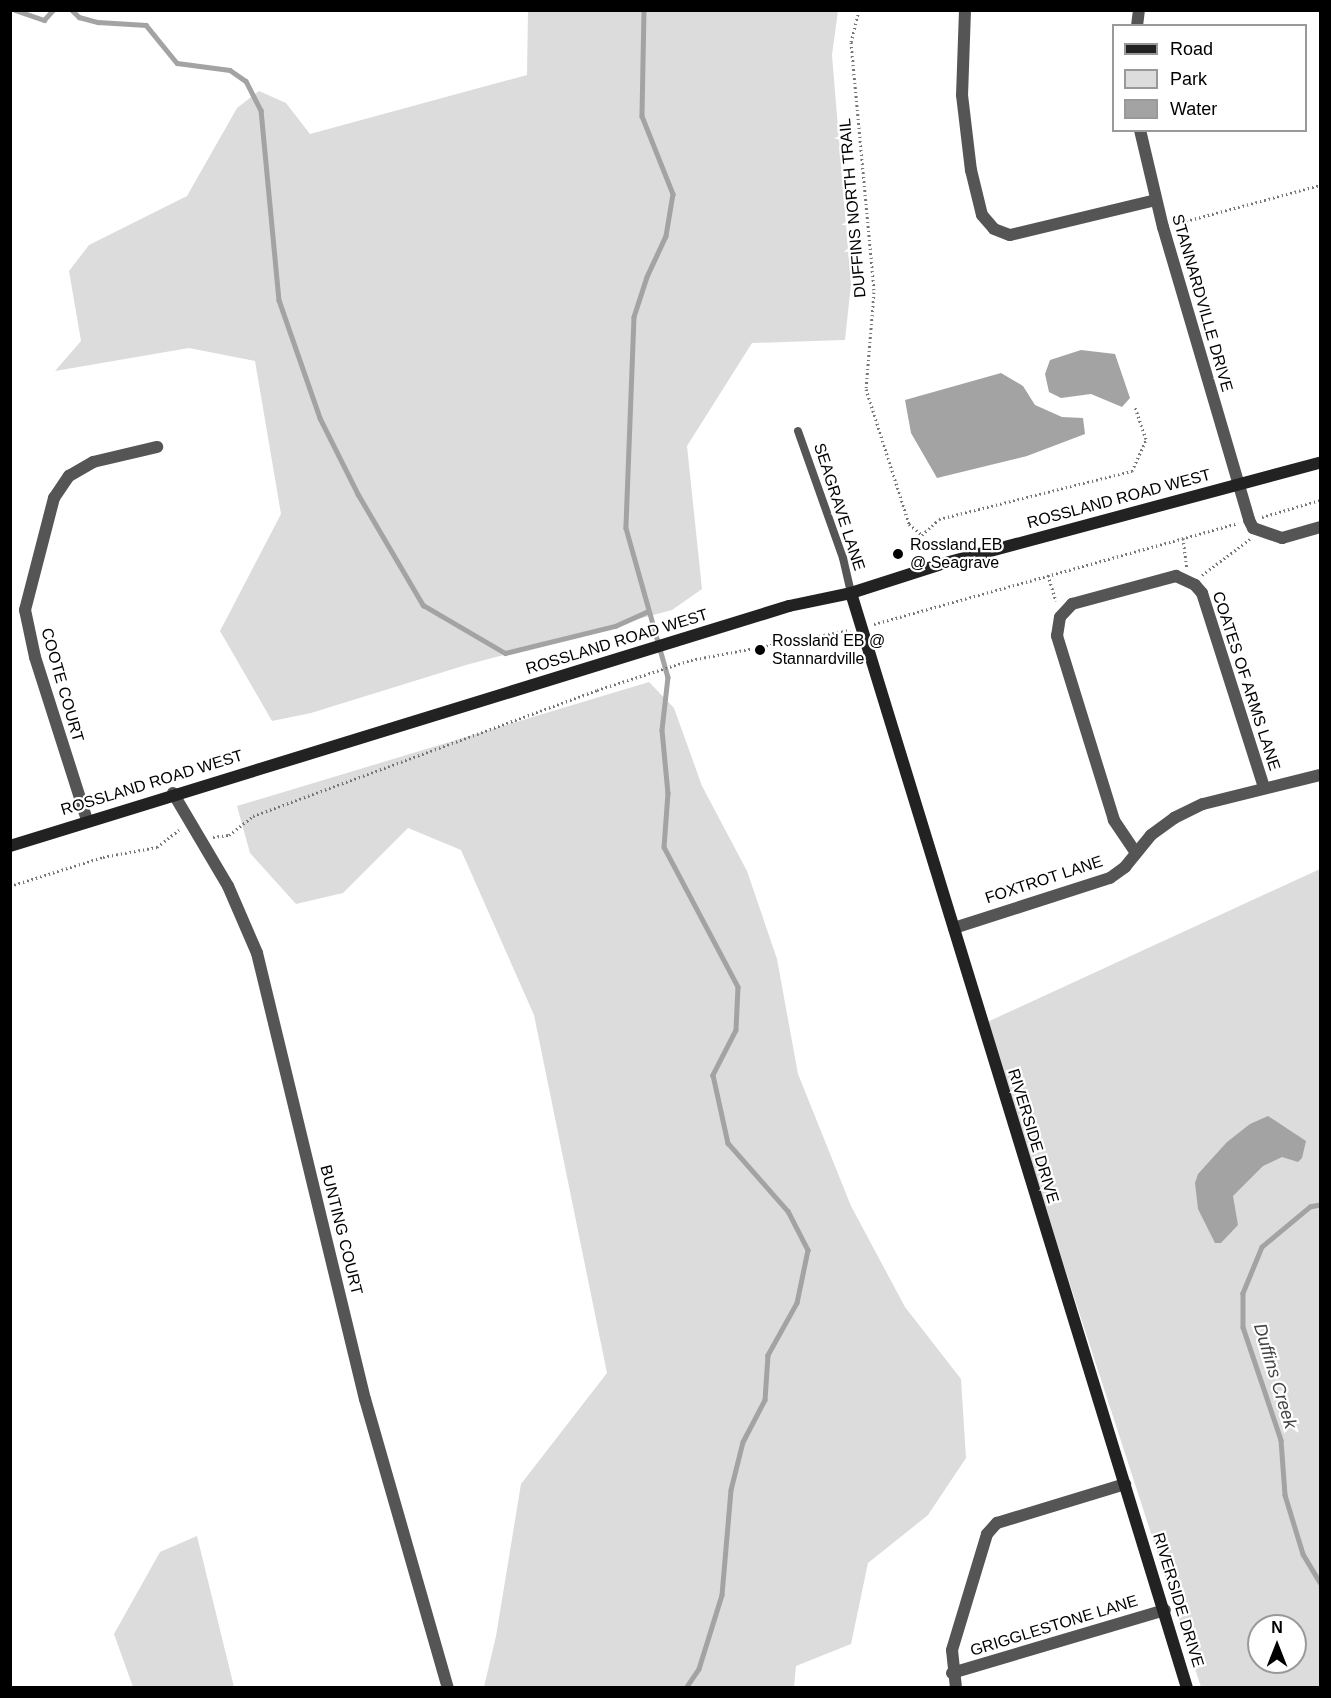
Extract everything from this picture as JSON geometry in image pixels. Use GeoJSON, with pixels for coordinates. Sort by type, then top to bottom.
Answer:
{"type":"FeatureCollection","features":[{"type":"Feature","properties":{"kind":"main road","name":"ROSSLAND ROAD WEST"},"geometry":{"type":"LineString","coordinates":[[10,846],[173,793],[789,606],[851,593],[938,565],[1320,463]]}},
{"type":"Feature","properties":{"kind":"main road","name":"RIVERSIDE DRIVE"},"geometry":{"type":"LineString","coordinates":[[851,593],[1090,1382],[1165,1610],[1187,1688]]}},
{"type":"Feature","properties":{"kind":"street"},"geometry":{"type":"LineString","coordinates":[[965,10],[962,96],[971,170],[982,214],[994,229],[1010,236],[1156,200]]}},
{"type":"Feature","properties":{"kind":"street","name":"STANNARDVILLE DRIVE"},"geometry":{"type":"LineString","coordinates":[[1140,132],[1156,200],[1237,484]]}},
{"type":"Feature","properties":{"kind":"street","name":"COOTE COURT"},"geometry":{"type":"LineString","coordinates":[[87,820],[34,657],[26,610],[54,498],[69,476],[93,462],[157,447]]}},
{"type":"Feature","properties":{"kind":"street","name":"ROSSLAND ROAD WEST"},"geometry":{"type":"LineString","coordinates":[[1237,484],[1249,520]]}},
{"type":"Feature","properties":{"kind":"street"},"geometry":{"type":"LineString","coordinates":[[1249,520],[1261,530],[1282,538],[1320,527]]}},
{"type":"Feature","properties":{"kind":"street"},"geometry":{"type":"LineString","coordinates":[[1136,853],[1114,820],[1057,636],[1065,610],[1072,604],[1176,576],[1189,581]]}},
{"type":"Feature","properties":{"kind":"street","name":"COATES OF ARMS LANE"},"geometry":{"type":"LineString","coordinates":[[1136,853],[1144,841],[1174,818],[1203,804],[1264,787],[1202,593],[1189,581]]}},
{"type":"Feature","properties":{"kind":"street"},"geometry":{"type":"LineString","coordinates":[[1264,787],[1320,775]]}},
{"type":"Feature","properties":{"kind":"street","name":"BUNTING COURT"},"geometry":{"type":"LineString","coordinates":[[173,793],[228,886],[257,953],[365,1399],[448,1688]]}},
{"type":"Feature","properties":{"kind":"street","name":"FOXTROT LANE"},"geometry":{"type":"LineString","coordinates":[[954,928],[1110,878],[1136,853]]}},
{"type":"Feature","properties":{"kind":"street"},"geometry":{"type":"LineString","coordinates":[[956,1688],[952,1673],[952,1650],[987,1534],[997,1523],[1125,1484]]}},
{"type":"Feature","properties":{"kind":"street","name":"GRIGGLESTONE LANE"},"geometry":{"type":"LineString","coordinates":[[952,1673],[1165,1610]]}},
{"type":"Feature","properties":{"kind":"lane","name":"SEAGRAVE LANE"},"geometry":{"type":"LineString","coordinates":[[798,431],[843,558],[851,593]]}},
{"type":"Feature","properties":{"kind":"path","name":"DUFFINS NORTH TRAIL"},"geometry":{"type":"LineString","coordinates":[[859,10],[850,42],[874,292],[866,389],[904,516],[922,535],[939,519],[1132,471],[1146,439],[1135,408]]}},
{"type":"Feature","properties":{"kind":"path"},"geometry":{"type":"LineString","coordinates":[[1186,221],[1320,185]]}},
{"type":"Feature","properties":{"kind":"path"},"geometry":{"type":"LineString","coordinates":[[208,829],[213,837],[230,835],[253,816],[597,690],[691,660],[860,628],[1320,500]]}},
{"type":"Feature","properties":{"kind":"path"},"geometry":{"type":"LineString","coordinates":[[1189,581],[1261,530]]}},
{"type":"Feature","properties":{"kind":"path"},"geometry":{"type":"LineString","coordinates":[[1183,538],[1189,581]]}},
{"type":"Feature","properties":{"kind":"path"},"geometry":{"type":"LineString","coordinates":[[1048,575],[1053,598],[1065,610]]}},
{"type":"Feature","properties":{"kind":"path"},"geometry":{"type":"LineString","coordinates":[[10,886],[103,857],[157,847],[191,826]]}},
{"type":"Feature","properties":{"kind":"green space"},"geometry":{"type":"Polygon","coordinates":[[[528,11],[838,11],[832,55],[851,284],[845,340],[752,343],[687,446],[702,589],[672,610],[466,665],[311,713],[272,721],[220,631],[281,514],[255,361],[189,348],[55,371],[81,341],[69,271],[89,245],[187,196],[237,108],[259,91],[286,103],[310,134],[527,75],[528,11]]]}},
{"type":"Feature","properties":{"kind":"green space"},"geometry":{"type":"Polygon","coordinates":[[[649,682],[674,708],[702,786],[747,871],[777,959],[798,1074],[851,1206],[905,1307],[961,1379],[966,1458],[928,1515],[868,1563],[851,1644],[796,1666],[794,1687],[484,1687],[496,1636],[521,1484],[607,1373],[534,1015],[461,850],[408,828],[343,893],[296,904],[250,853],[237,806],[649,682]]]}},
{"type":"Feature","properties":{"kind":"green space"},"geometry":{"type":"Polygon","coordinates":[[[1320,869],[1320,1687],[1201,1687],[985,1023],[1320,869]]]}},
{"type":"Feature","properties":{"kind":"green space"},"geometry":{"type":"Polygon","coordinates":[[[197,1536],[234,1687],[133,1687],[114,1634],[160,1552],[197,1536]]]}},
{"type":"Feature","properties":{"kind":"water"},"geometry":{"type":"Polygon","coordinates":[[[1081,350],[1115,354],[1130,398],[1122,407],[1091,394],[1061,398],[1049,392],[1045,374],[1050,360],[1081,350]]]}},
{"type":"Feature","properties":{"kind":"water"},"geometry":{"type":"Polygon","coordinates":[[[1001,373],[1023,386],[1035,405],[1062,417],[1083,418],[1085,434],[1027,456],[937,478],[911,433],[905,400],[1001,373]]]}},
{"type":"Feature","properties":{"kind":"water"},"geometry":{"type":"Polygon","coordinates":[[[1268,1116],[1306,1141],[1302,1158],[1298,1162],[1282,1157],[1263,1166],[1233,1196],[1238,1225],[1221,1243],[1215,1243],[1198,1209],[1195,1183],[1198,1174],[1227,1142],[1250,1124],[1268,1116]]]}},
{"type":"Feature","properties":{"kind":"waterway"},"geometry":{"type":"LineString","coordinates":[[15,10],[44,20],[53,10]]}},
{"type":"Feature","properties":{"kind":"waterway"},"geometry":{"type":"LineString","coordinates":[[72,10],[79,17],[98,22],[146,25],[177,63],[230,70],[246,81],[261,110],[279,300],[320,418],[358,494],[423,605],[505,653],[615,626],[648,611]]}},
{"type":"Feature","properties":{"kind":"waterway"},"geometry":{"type":"LineString","coordinates":[[644,10],[642,116],[673,194],[666,236],[647,277],[634,317],[626,528],[668,677],[662,730],[668,793],[664,847],[738,987],[736,1030],[713,1075],[728,1143],[788,1211],[808,1250],[797,1303],[768,1355],[765,1400],[743,1442],[731,1490],[722,1595],[699,1669],[686,1688]]}},
{"type":"Feature","properties":{"kind":"waterway","name":"Duffins Creek"},"geometry":{"type":"LineString","coordinates":[[1320,1205],[1310,1207],[1262,1247],[1243,1293],[1243,1327],[1281,1440],[1285,1495],[1303,1554],[1320,1582]]}},
{"type":"Feature","properties":{"kind":"place","name":"Rossland EB @ Seagrave"},"geometry":{"type":"Point","coordinates":[898,554]}},
{"type":"Feature","properties":{"kind":"place","name":"Rossland EB @ Stannardville"},"geometry":{"type":"Point","coordinates":[760,650]}}]}
